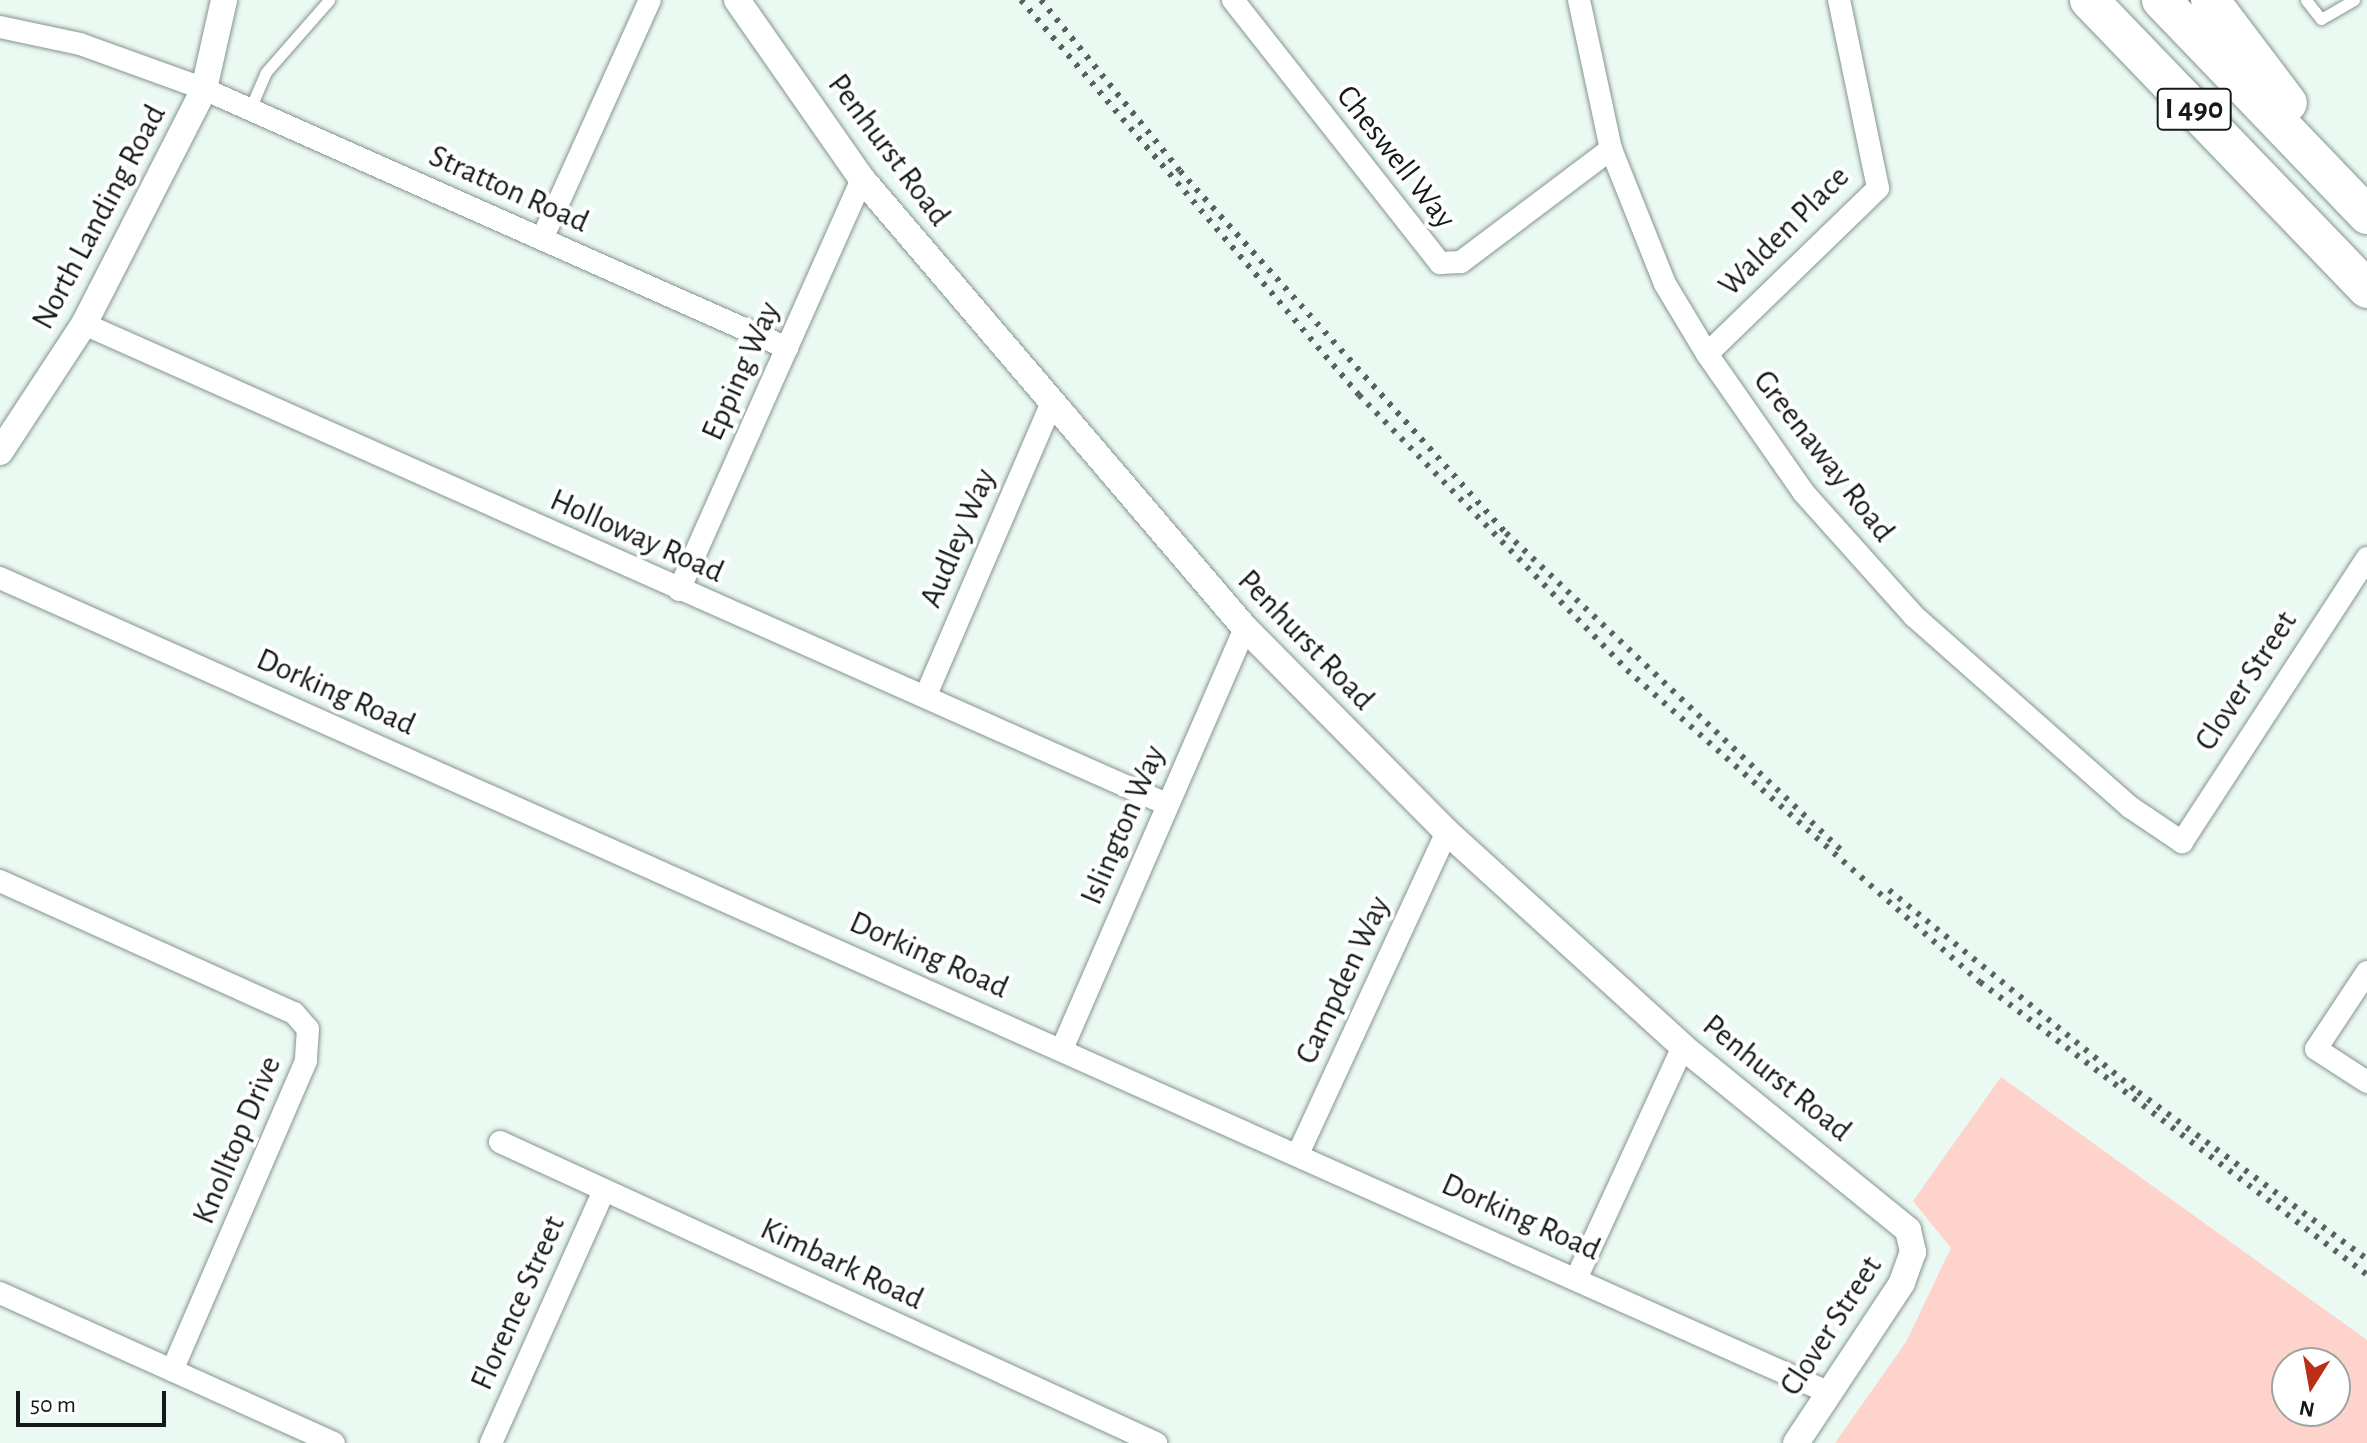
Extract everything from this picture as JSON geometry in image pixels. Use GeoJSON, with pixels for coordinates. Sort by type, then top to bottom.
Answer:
{"type":"FeatureCollection","features":[{"type":"Feature","properties":{"kind":"highway"},"geometry":{"type":"LineString","coordinates":[[2058,0],[2298,217]]}},
{"type":"Feature","properties":{"kind":"highway","name":"I 490"},"geometry":{"type":"LineString","coordinates":[[2089,0],[2367,289]]}},
{"type":"Feature","properties":{"kind":"highway","name":"I 490"},"geometry":{"type":"LineString","coordinates":[[2161,0],[2367,215]]}},
{"type":"Feature","properties":{"kind":"highway"},"geometry":{"type":"LineString","coordinates":[[2210,0],[2367,207]]}},
{"type":"Feature","properties":{"kind":"street","name":"North Landing Road"},"geometry":{"type":"LineString","coordinates":[[0,452],[84,324],[204,89],[224,0]]}},
{"type":"Feature","properties":{"kind":"street"},"geometry":{"type":"LineString","coordinates":[[542,239],[650,0]]}},
{"type":"Feature","properties":{"kind":"street","name":"Penhurst Road"},"geometry":{"type":"LineString","coordinates":[[737,0],[862,179],[1050,407],[1245,628],[1447,832],[1683,1047],[1896,1219],[1913,1243]]}},
{"type":"Feature","properties":{"kind":"street","name":"Cheswell Way"},"geometry":{"type":"LineString","coordinates":[[1233,0],[1440,263],[1461,262],[1611,149]]}},
{"type":"Feature","properties":{"kind":"street","name":"Greenaway Road"},"geometry":{"type":"LineString","coordinates":[[1579,0],[1611,149],[1665,284],[1707,354],[1804,493],[1914,616],[2095,780],[2182,842]]}},
{"type":"Feature","properties":{"kind":"street","name":"Walden Place"},"geometry":{"type":"LineString","coordinates":[[1707,354],[1878,188],[1839,0]]}},
{"type":"Feature","properties":{"kind":"street","name":"Stratton Road"},"geometry":{"type":"LineString","coordinates":[[0,27],[80,44],[204,89],[787,348]]}},
{"type":"Feature","properties":{"kind":"street","name":"Epping Way"},"geometry":{"type":"LineString","coordinates":[[679,590],[862,179]]}},
{"type":"Feature","properties":{"kind":"street","name":"Holloway Road"},"geometry":{"type":"LineString","coordinates":[[84,324],[1166,804]]}},
{"type":"Feature","properties":{"kind":"street","name":"Audley Way"},"geometry":{"type":"LineString","coordinates":[[926,695],[1050,407]]}},
{"type":"Feature","properties":{"kind":"street","name":"Clover Street"},"geometry":{"type":"LineString","coordinates":[[2182,842],[2367,558]]}},
{"type":"Feature","properties":{"kind":"street","name":"Dorking Road"},"geometry":{"type":"LineString","coordinates":[[0,578],[1577,1277],[1830,1393]]}},
{"type":"Feature","properties":{"kind":"street","name":"Islington Way"},"geometry":{"type":"LineString","coordinates":[[1062,1049],[1245,628]]}},
{"type":"Feature","properties":{"kind":"street","name":"Campden Way"},"geometry":{"type":"LineString","coordinates":[[1298,1154],[1447,832]]}},
{"type":"Feature","properties":{"kind":"street","name":"Knolltop Drive"},"geometry":{"type":"LineString","coordinates":[[0,881],[294,1013],[308,1029],[306,1061],[172,1370]]}},
{"type":"Feature","properties":{"kind":"street"},"geometry":{"type":"LineString","coordinates":[[2367,972],[2316,1049],[2367,1082]]}},
{"type":"Feature","properties":{"kind":"street"},"geometry":{"type":"LineString","coordinates":[[1577,1277],[1683,1047]]}},
{"type":"Feature","properties":{"kind":"street","name":"Kimbark Road"},"geometry":{"type":"LineString","coordinates":[[500,1142],[1156,1443]]}},
{"type":"Feature","properties":{"kind":"street","name":"Florence Street"},"geometry":{"type":"LineString","coordinates":[[491,1443],[604,1190]]}},
{"type":"Feature","properties":{"kind":"street","name":"Clover Street"},"geometry":{"type":"LineString","coordinates":[[1796,1443],[1902,1283],[1913,1243]]}},
{"type":"Feature","properties":{"kind":"street"},"geometry":{"type":"LineString","coordinates":[[0,1293],[334,1443]]}},
{"type":"Feature","properties":{"kind":"lane"},"geometry":{"type":"LineString","coordinates":[[250,109],[266,72],[329,0]]}},
{"type":"Feature","properties":{"kind":"lane"},"geometry":{"type":"LineString","coordinates":[[2306,0],[2321,19],[2354,0]]}},
{"type":"Feature","properties":{"kind":"shaded area"},"geometry":{"type":"Polygon","coordinates":[[[2001,1077],[2367,1340],[2367,1443],[1835,1443],[1906,1342],[1951,1248],[1913,1201],[2001,1077]]]}},
{"type":"Feature","properties":{"kind":"railway"},"geometry":{"type":"LineString","coordinates":[[1021,0],[1359,395],[1627,670],[1980,982],[2367,1275]]}},
{"type":"Feature","properties":{"kind":"railway"},"geometry":{"type":"LineString","coordinates":[[1041,0],[1180,171],[1506,533],[1840,849]]}},
{"type":"Feature","properties":{"kind":"railway"},"geometry":{"type":"LineString","coordinates":[[1889,890],[2138,1092],[2367,1259]]}}]}
